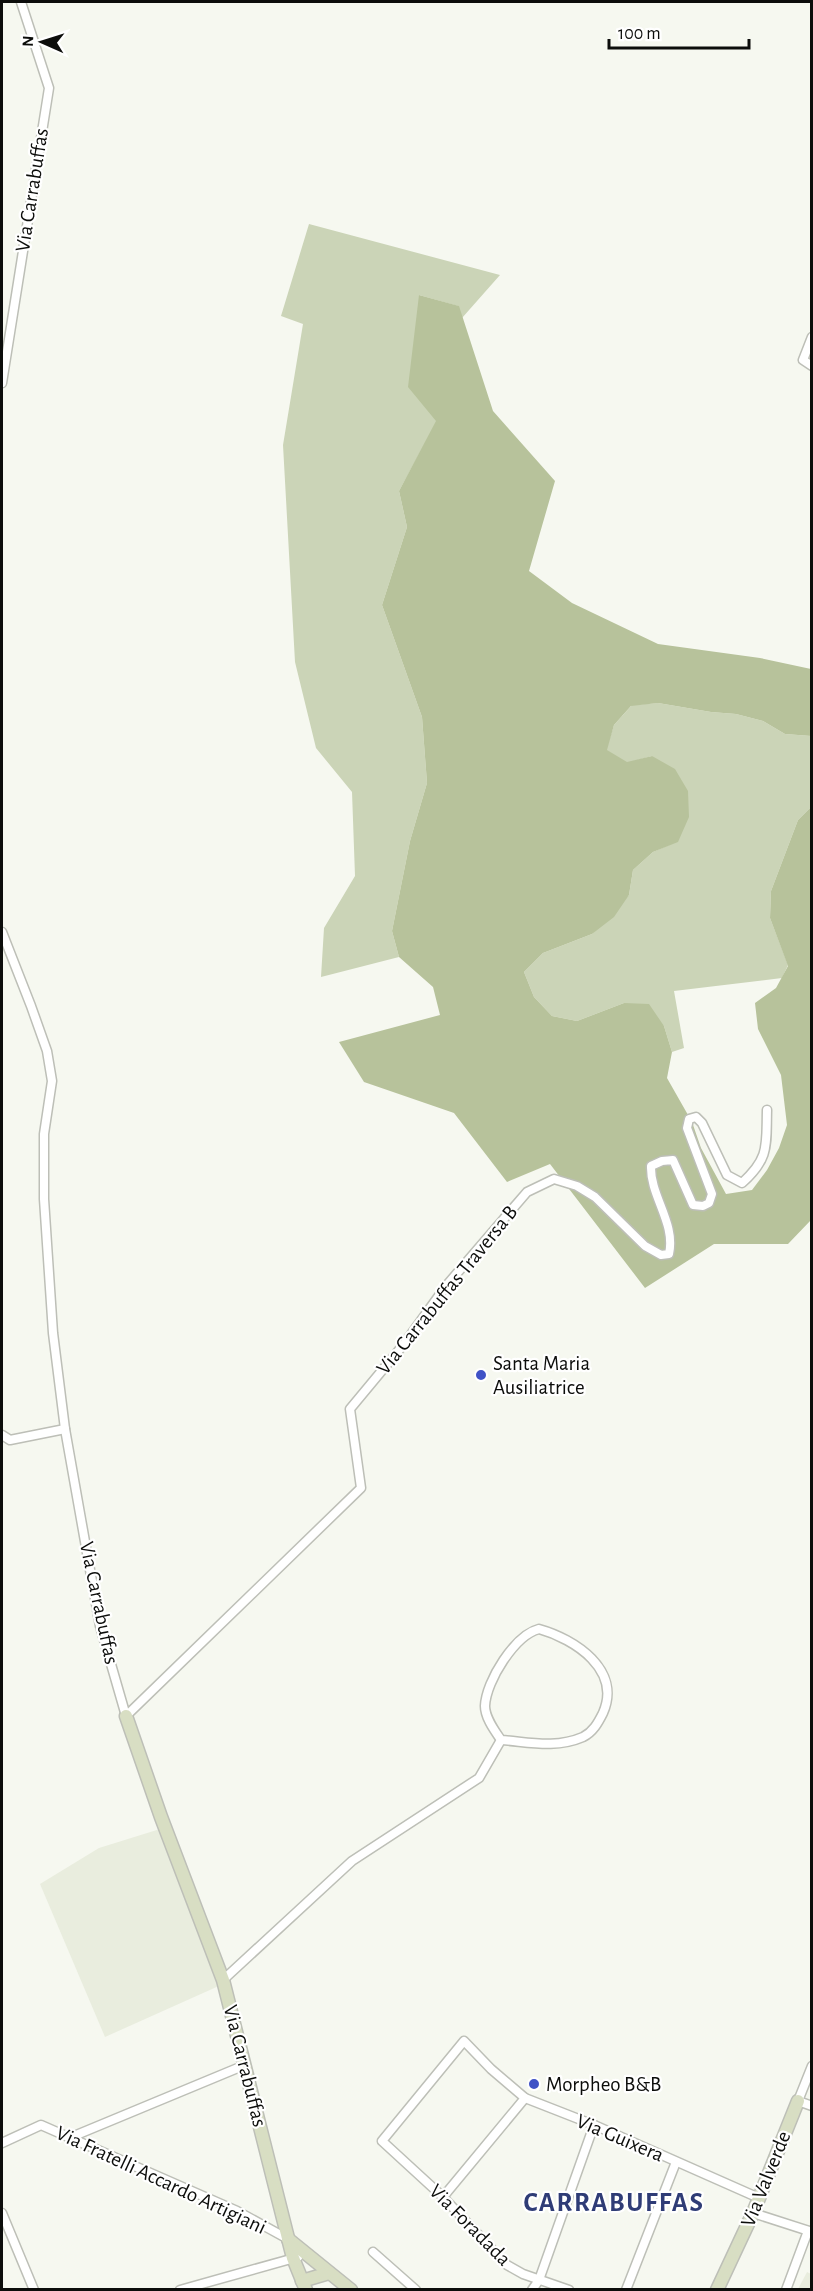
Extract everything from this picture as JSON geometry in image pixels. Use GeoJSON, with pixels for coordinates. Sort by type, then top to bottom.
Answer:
{"type":"FeatureCollection","features":[{"type":"Feature","properties":{"kind":"street","name":"Via Carrabuffas"},"geometry":{"type":"LineString","coordinates":[[2,382],[49,88],[21,2]]}},
{"type":"Feature","properties":{"kind":"street"},"geometry":{"type":"LineString","coordinates":[[812,338],[803,360],[812,366]]}},
{"type":"Feature","properties":{"kind":"street","name":"Via Carrabuffas"},"geometry":{"type":"LineString","coordinates":[[2,932],[47,1051],[52,1081],[45,1134],[44,1199],[53,1333],[65,1429],[100,1626],[126,1716],[161,1817],[223,1980],[288,2240],[304,2285]]}},
{"type":"Feature","properties":{"kind":"street","name":"Via Carrabuffas Traversa B"},"geometry":{"type":"LineString","coordinates":[[126,1716],[361,1488],[350,1409],[404,1344],[446,1286],[527,1192],[554,1179],[577,1186],[595,1197],[645,1246],[661,1255],[669,1254],[670,1230],[651,1178],[651,1166],[662,1161],[673,1160],[693,1205],[703,1206],[709,1203],[712,1194],[687,1128],[689,1119],[696,1117],[702,1123],[727,1175],[742,1183],[758,1169],[766,1148],[767,1110]]}},
{"type":"Feature","properties":{"kind":"street"},"geometry":{"type":"LineString","coordinates":[[2,1435],[10,1440],[65,1429]]}},
{"type":"Feature","properties":{"kind":"street"},"geometry":{"type":"LineString","coordinates":[[540,1629],[553,1633],[569,1641],[597,1662],[606,1680],[605,1707],[597,1726],[584,1737],[553,1745],[501,1740],[485,1709],[487,1696],[508,1652],[528,1632],[540,1629]]}},
{"type":"Feature","properties":{"kind":"street"},"geometry":{"type":"LineString","coordinates":[[223,1980],[352,1861],[479,1778],[501,1740]]}},
{"type":"Feature","properties":{"kind":"street","name":"Via Guixera"},"geometry":{"type":"LineString","coordinates":[[382,2141],[464,2041],[490,2069],[525,2098],[594,2125],[759,2198]]}},
{"type":"Feature","properties":{"kind":"street"},"geometry":{"type":"LineString","coordinates":[[69,2138],[245,2065]]}},
{"type":"Feature","properties":{"kind":"street","name":"Via Valverde"},"geometry":{"type":"LineString","coordinates":[[717,2289],[753,2213],[812,2066]]}},
{"type":"Feature","properties":{"kind":"street"},"geometry":{"type":"LineString","coordinates":[[443,2197],[525,2098]]}},
{"type":"Feature","properties":{"kind":"street"},"geometry":{"type":"LineString","coordinates":[[798,2100],[812,2106]]}},
{"type":"Feature","properties":{"kind":"street","name":"Via Fratelli Accardo Artigiani"},"geometry":{"type":"LineString","coordinates":[[2,2143],[41,2125],[237,2211],[288,2240]]}},
{"type":"Feature","properties":{"kind":"street"},"geometry":{"type":"LineString","coordinates":[[532,2289],[539,2280],[594,2125]]}},
{"type":"Feature","properties":{"kind":"street","name":"Via Foradada"},"geometry":{"type":"LineString","coordinates":[[382,2141],[443,2197],[507,2265],[523,2274],[569,2289]]}},
{"type":"Feature","properties":{"kind":"street"},"geometry":{"type":"LineString","coordinates":[[626,2289],[676,2162]]}},
{"type":"Feature","properties":{"kind":"street"},"geometry":{"type":"LineString","coordinates":[[2,2213],[34,2289]]}},
{"type":"Feature","properties":{"kind":"street"},"geometry":{"type":"LineString","coordinates":[[753,2213],[810,2231],[786,2289]]}},
{"type":"Feature","properties":{"kind":"street"},"geometry":{"type":"LineString","coordinates":[[288,2240],[351,2289]]}},
{"type":"Feature","properties":{"kind":"street"},"geometry":{"type":"LineString","coordinates":[[373,2252],[416,2289]]}},
{"type":"Feature","properties":{"kind":"street"},"geometry":{"type":"LineString","coordinates":[[180,2289],[307,2255]]}},
{"type":"Feature","properties":{"kind":"street"},"geometry":{"type":"LineString","coordinates":[[304,2285],[329,2273]]}},
{"type":"Feature","properties":{"kind":"shaded area"},"geometry":{"type":"Polygon","coordinates":[[[160,1829],[221,1985],[105,2037],[40,1884],[99,1848],[160,1829]]]}},
{"type":"Feature","properties":{"kind":"shaded area"},"geometry":{"type":"Polygon","coordinates":[[[807,2272],[811,2274],[811,2289],[798,2289],[807,2272]]]}},
{"type":"Feature","properties":{"kind":"green space"},"geometry":{"type":"Polygon","coordinates":[[[309,224],[500,275],[462,318],[458,306],[419,295],[437,421],[399,491],[407,527],[382,605],[422,717],[427,783],[410,841],[392,931],[399,957],[321,977],[324,928],[355,876],[352,792],[316,748],[295,662],[283,445],[303,324],[281,316],[309,224]]]}},
{"type":"Feature","properties":{"kind":"green space"},"geometry":{"type":"Polygon","coordinates":[[[419,295],[459,306],[493,411],[555,481],[529,571],[572,603],[658,644],[760,658],[811,669],[811,736],[785,734],[763,721],[736,714],[658,703],[631,706],[614,725],[607,750],[627,762],[652,756],[675,769],[688,791],[689,817],[678,842],[653,852],[633,870],[629,895],[614,917],[592,934],[543,953],[524,972],[534,997],[552,1016],[577,1021],[624,1003],[649,1004],[664,1026],[672,1052],[667,1078],[692,1122],[701,1148],[726,1194],[752,1190],[767,1170],[779,1148],[787,1125],[781,1075],[758,1029],[755,1003],[776,988],[788,966],[770,918],[771,891],[798,820],[811,807],[811,1220],[788,1244],[714,1244],[645,1288],[550,1164],[507,1182],[454,1113],[364,1082],[339,1042],[440,1015],[433,987],[399,957],[392,931],[410,841],[427,783],[422,717],[382,605],[407,527],[399,491],[436,421],[408,387],[419,295]]]}},
{"type":"Feature","properties":{"kind":"green space"},"geometry":{"type":"Polygon","coordinates":[[[658,703],[736,714],[763,721],[785,734],[811,736],[811,807],[798,820],[771,891],[770,918],[788,965],[782,978],[674,991],[684,1048],[672,1052],[664,1026],[624,1003],[577,1021],[552,1016],[534,997],[524,972],[543,953],[592,934],[629,895],[633,870],[653,852],[678,841],[652,756],[627,763],[606,750],[614,725],[632,705],[658,703]]]}},
{"type":"Feature","properties":{"kind":"place","name":"Santa Maria Ausiliatrice"},"geometry":{"type":"Point","coordinates":[481,1375]}},
{"type":"Feature","properties":{"kind":"place","name":"Morpheo B&B"},"geometry":{"type":"Point","coordinates":[534,2084]}},
{"type":"Feature","properties":{"kind":"district","name":"CARRABUFFAS"},"geometry":{"type":"Point","coordinates":[614,2202]}}]}
